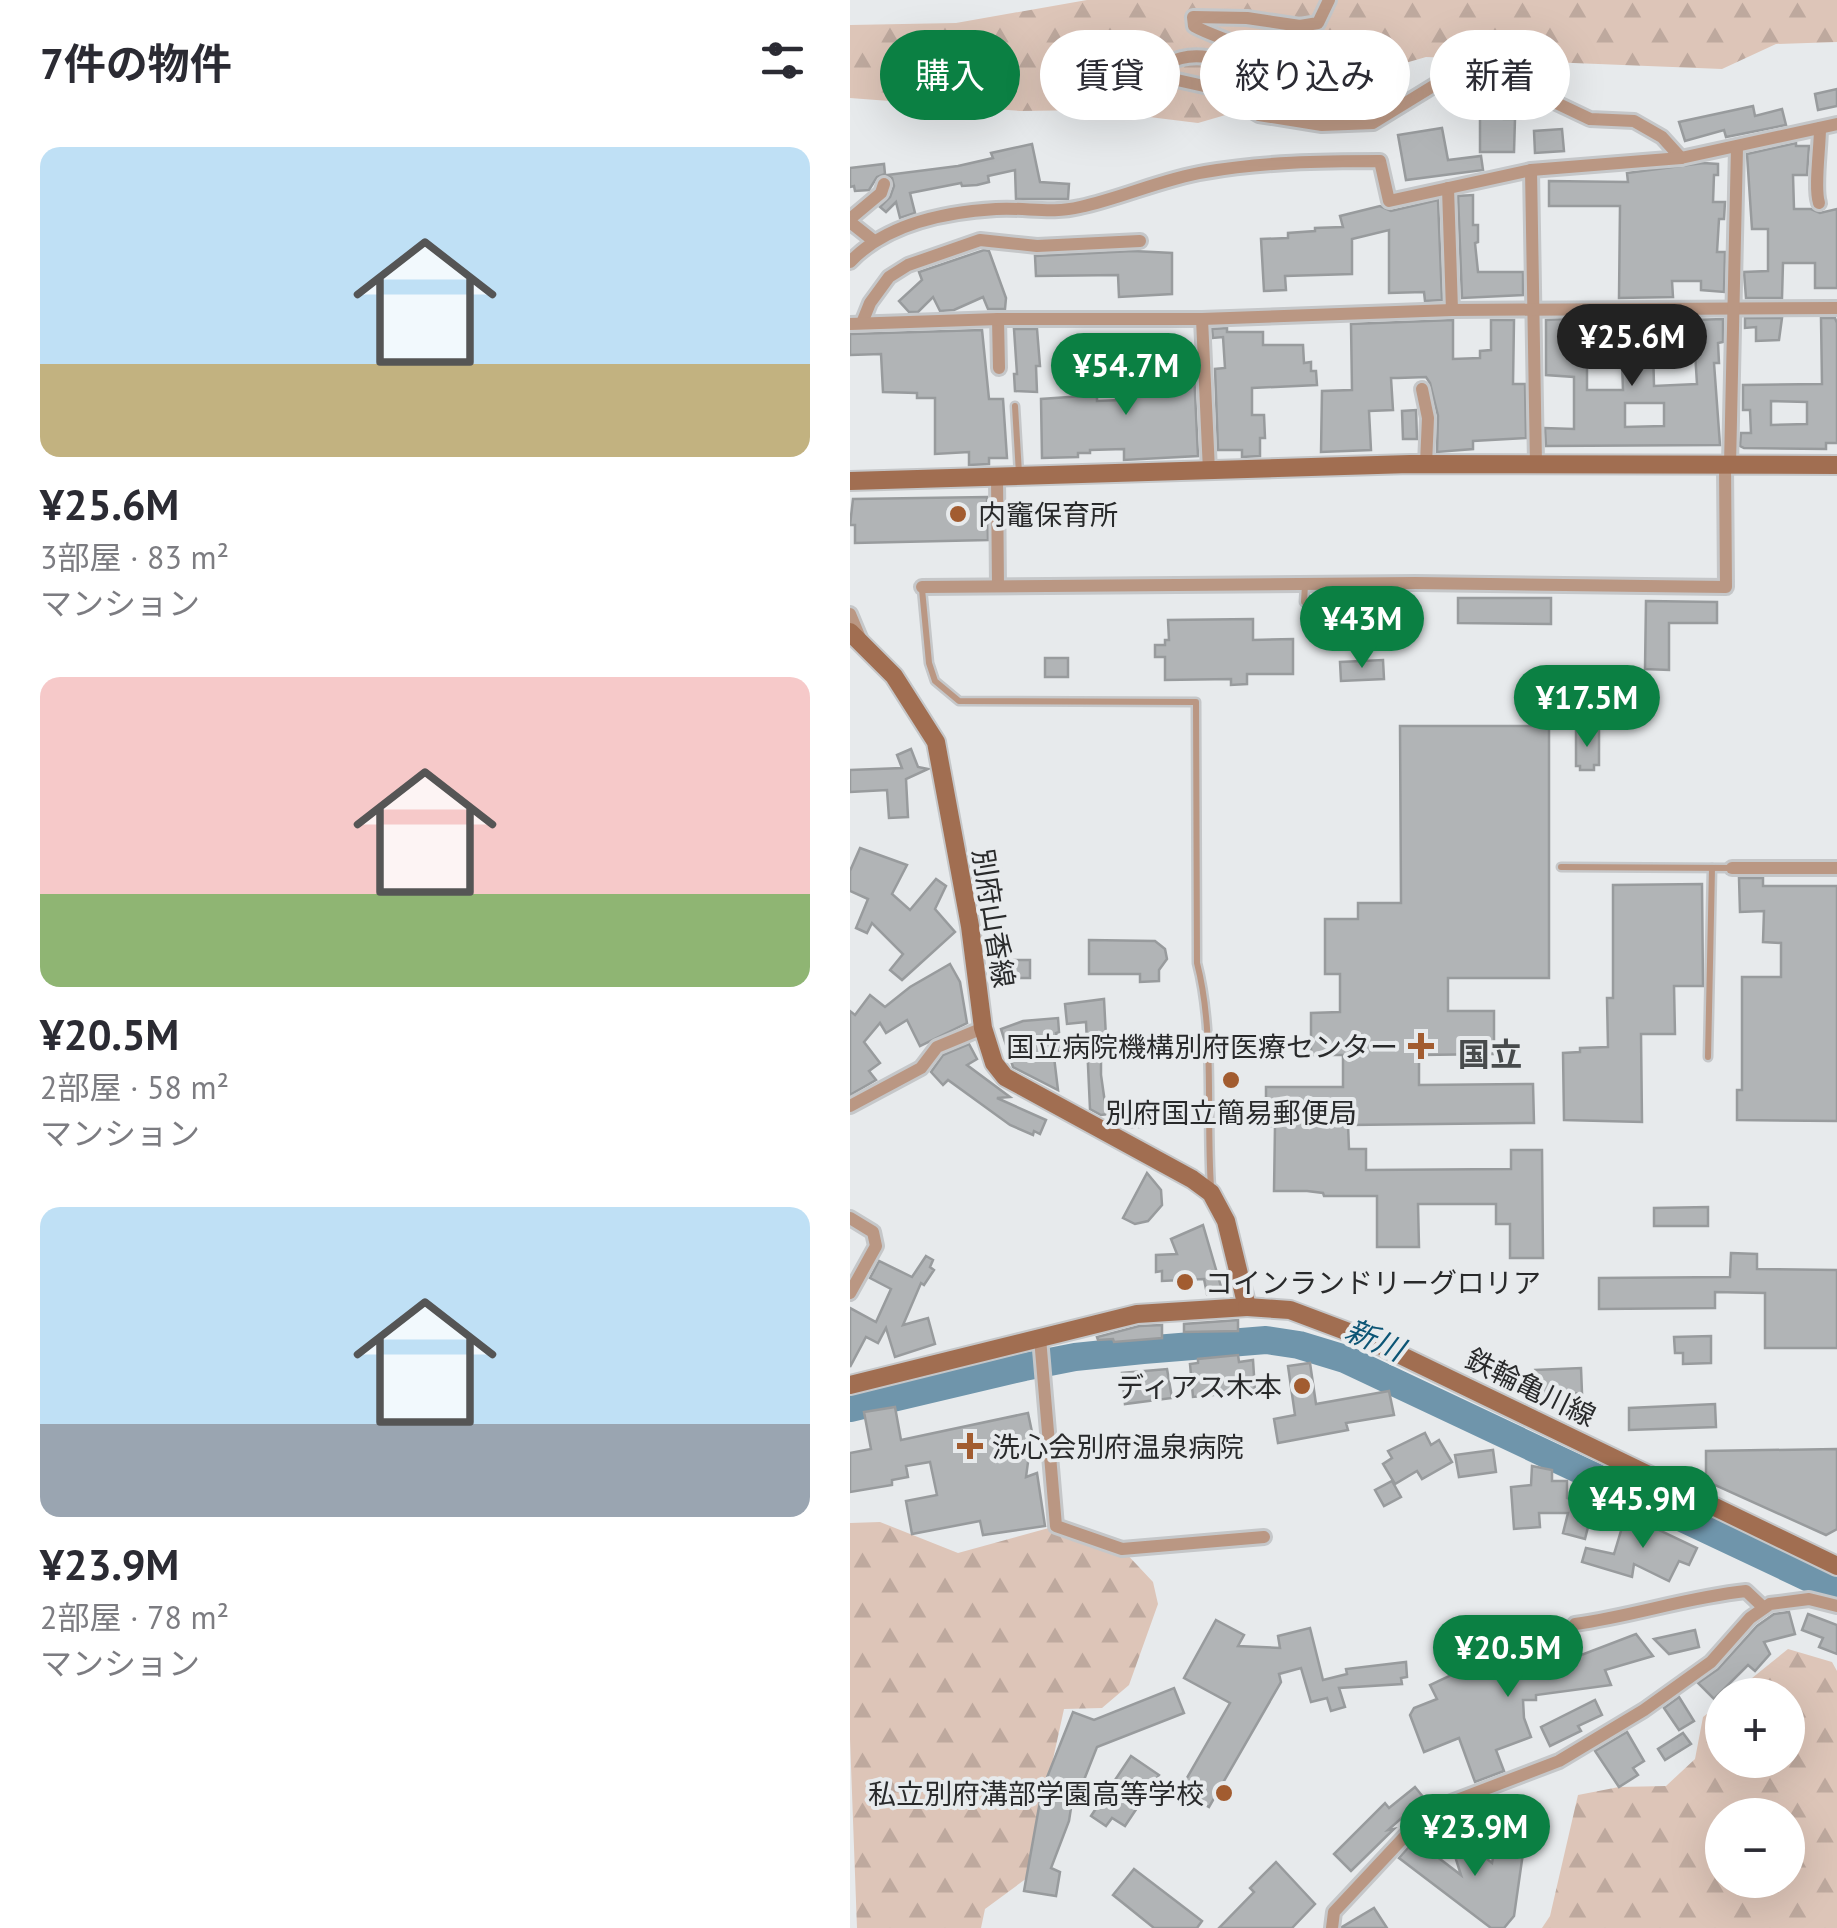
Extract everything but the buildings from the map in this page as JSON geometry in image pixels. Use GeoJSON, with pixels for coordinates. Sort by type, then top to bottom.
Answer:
{"type":"FeatureCollection","features":[{"type":"Feature","properties":{"kind":"main road"},"geometry":{"type":"LineString","coordinates":[[850,481],[1426,464],[1837,465]]}},
{"type":"Feature","properties":{"kind":"main road","name":"別府山香線"},"geometry":{"type":"LineString","coordinates":[[856,636],[894,676],[936,742],[970,926],[983,1028],[994,1064],[1006,1077],[1211,1193]]}},
{"type":"Feature","properties":{"kind":"main road"},"geometry":{"type":"LineString","coordinates":[[850,1384],[1137,1314],[1246,1307],[1226,1222],[1211,1193]]}},
{"type":"Feature","properties":{"kind":"main road","name":"鉄輪亀川線"},"geometry":{"type":"LineString","coordinates":[[1246,1307],[1290,1310],[1368,1339],[1837,1566]]}},
{"type":"Feature","properties":{"kind":"street"},"geometry":{"type":"LineString","coordinates":[[1329,0],[1318,23],[1300,26],[1246,18],[1194,17],[1194,26],[1209,35],[1256,53],[1265,62],[1264,72],[1254,73],[1197,54],[1178,57],[1166,64],[1164,70],[1168,78],[1214,88],[1258,115],[1322,125],[1372,124],[1456,72],[1483,68],[1590,119],[1634,120],[1662,137],[1681,158]]}},
{"type":"Feature","properties":{"kind":"street"},"geometry":{"type":"LineString","coordinates":[[850,262],[890,231],[963,213],[1081,207],[1205,172],[1380,160],[1389,201],[1531,170],[1681,158],[1837,124]]}},
{"type":"Feature","properties":{"kind":"street"},"geometry":{"type":"LineString","coordinates":[[1819,203],[1815,191],[1819,181],[1820,128]]}},
{"type":"Feature","properties":{"kind":"street"},"geometry":{"type":"LineString","coordinates":[[922,587],[1726,587],[1737,147]]}},
{"type":"Feature","properties":{"kind":"street"},"geometry":{"type":"LineString","coordinates":[[1531,170],[1536,464]]}},
{"type":"Feature","properties":{"kind":"street"},"geometry":{"type":"LineString","coordinates":[[874,240],[850,221],[881,194],[884,184]]}},
{"type":"Feature","properties":{"kind":"street"},"geometry":{"type":"LineString","coordinates":[[1448,188],[1452,310]]}},
{"type":"Feature","properties":{"kind":"street"},"geometry":{"type":"LineString","coordinates":[[856,323],[889,277],[908,265],[980,240],[1037,246],[1140,242]]}},
{"type":"Feature","properties":{"kind":"street"},"geometry":{"type":"LineString","coordinates":[[856,323],[1452,310],[1837,308]]}},
{"type":"Feature","properties":{"kind":"street"},"geometry":{"type":"LineString","coordinates":[[998,318],[1000,368]]}},
{"type":"Feature","properties":{"kind":"street"},"geometry":{"type":"LineString","coordinates":[[1202,318],[1209,472]]}},
{"type":"Feature","properties":{"kind":"street"},"geometry":{"type":"LineString","coordinates":[[1422,388],[1428,418],[1426,464]]}},
{"type":"Feature","properties":{"kind":"street"},"geometry":{"type":"LineString","coordinates":[[997,477],[998,586]]}},
{"type":"Feature","properties":{"kind":"street"},"geometry":{"type":"LineString","coordinates":[[850,614],[856,636]]}},
{"type":"Feature","properties":{"kind":"street"},"geometry":{"type":"LineString","coordinates":[[1732,868],[1837,868]]}},
{"type":"Feature","properties":{"kind":"street"},"geometry":{"type":"LineString","coordinates":[[850,1106],[921,1068],[937,1046],[983,1028]]}},
{"type":"Feature","properties":{"kind":"street"},"geometry":{"type":"LineString","coordinates":[[850,1218],[873,1232],[876,1246],[850,1294]]}},
{"type":"Feature","properties":{"kind":"street"},"geometry":{"type":"LineString","coordinates":[[1040,1338],[1056,1526],[1122,1549],[1264,1537]]}},
{"type":"Feature","properties":{"kind":"street"},"geometry":{"type":"LineString","coordinates":[[1575,1624],[1746,1591],[1764,1608]]}},
{"type":"Feature","properties":{"kind":"street"},"geometry":{"type":"LineString","coordinates":[[1332,1928],[1334,1912],[1421,1819],[1449,1803],[1559,1761],[1644,1710],[1711,1662],[1764,1608],[1786,1600],[1809,1599],[1837,1606]]}},
{"type":"Feature","properties":{"kind":"lane"},"geometry":{"type":"LineString","coordinates":[[1014,406],[1019,476]]}},
{"type":"Feature","properties":{"kind":"lane"},"geometry":{"type":"LineString","coordinates":[[1305,584],[1304,602],[1311,607],[1365,604]]}},
{"type":"Feature","properties":{"kind":"lane"},"geometry":{"type":"LineString","coordinates":[[922,587],[935,681],[959,701],[1196,702],[1197,964],[1206,999],[1206,1124],[1211,1193]]}},
{"type":"Feature","properties":{"kind":"lane"},"geometry":{"type":"LineString","coordinates":[[1561,867],[1732,868]]}},
{"type":"Feature","properties":{"kind":"lane"},"geometry":{"type":"LineString","coordinates":[[1708,1056],[1712,868]]}},
{"type":"Feature","properties":{"kind":"green space"},"geometry":{"type":"Polygon","coordinates":[[[1087,0],[1837,0],[1837,42],[1776,44],[1722,69],[1570,63],[1570,30],[1430,30],[1430,57],[1410,62],[1410,30],[1200,30],[1200,120],[1208,120],[1198,123],[1174,120],[1180,120],[1180,30],[1040,30],[1040,111],[1020,111],[1020,30],[880,30],[880,100],[850,98],[850,25],[956,23],[1087,0]]]}},
{"type":"Feature","properties":{"kind":"green space"},"geometry":{"type":"Polygon","coordinates":[[[880,1522],[958,1553],[1056,1526],[1122,1549],[1153,1582],[1158,1604],[1129,1685],[1102,1708],[1064,1709],[1027,1878],[985,1909],[981,1928],[857,1928],[850,1739],[850,1523],[880,1522]]]}},
{"type":"Feature","properties":{"kind":"green space"},"geometry":{"type":"Polygon","coordinates":[[[1788,1649],[1832,1662],[1837,1671],[1837,1928],[1542,1928],[1550,1916],[1578,1795],[1619,1787],[1666,1786],[1695,1759],[1703,1717],[1705,1778],[1805,1778],[1805,1678],[1752,1678],[1788,1649]]]}},
{"type":"Feature","properties":{"kind":"waterway","name":"新川"},"geometry":{"type":"LineString","coordinates":[[850,1408],[1075,1357],[1266,1340],[1299,1345],[1345,1359],[1837,1591]]}},
{"type":"Feature","properties":{"kind":"place","name":"内竈保育所"},"geometry":{"type":"Point","coordinates":[958,514]}},
{"type":"Feature","properties":{"kind":"place","name":"国立病院機構別府医療センター"},"geometry":{"type":"Point","coordinates":[1421,1046]}},
{"type":"Feature","properties":{"kind":"place","name":"別府国立簡易郵便局"},"geometry":{"type":"Point","coordinates":[1231,1080]}},
{"type":"Feature","properties":{"kind":"place","name":"コインランドリーグロリア"},"geometry":{"type":"Point","coordinates":[1185,1282]}},
{"type":"Feature","properties":{"kind":"place","name":"ディアス木本"},"geometry":{"type":"Point","coordinates":[1302,1386]}},
{"type":"Feature","properties":{"kind":"place","name":"洗心会別府温泉病院"},"geometry":{"type":"Point","coordinates":[970,1446]}},
{"type":"Feature","properties":{"kind":"place","name":"私立別府溝部学園高等学校"},"geometry":{"type":"Point","coordinates":[1224,1793]}},
{"type":"Feature","properties":{"kind":"district","name":"国立"},"geometry":{"type":"Point","coordinates":[1490,1054]}}]}
